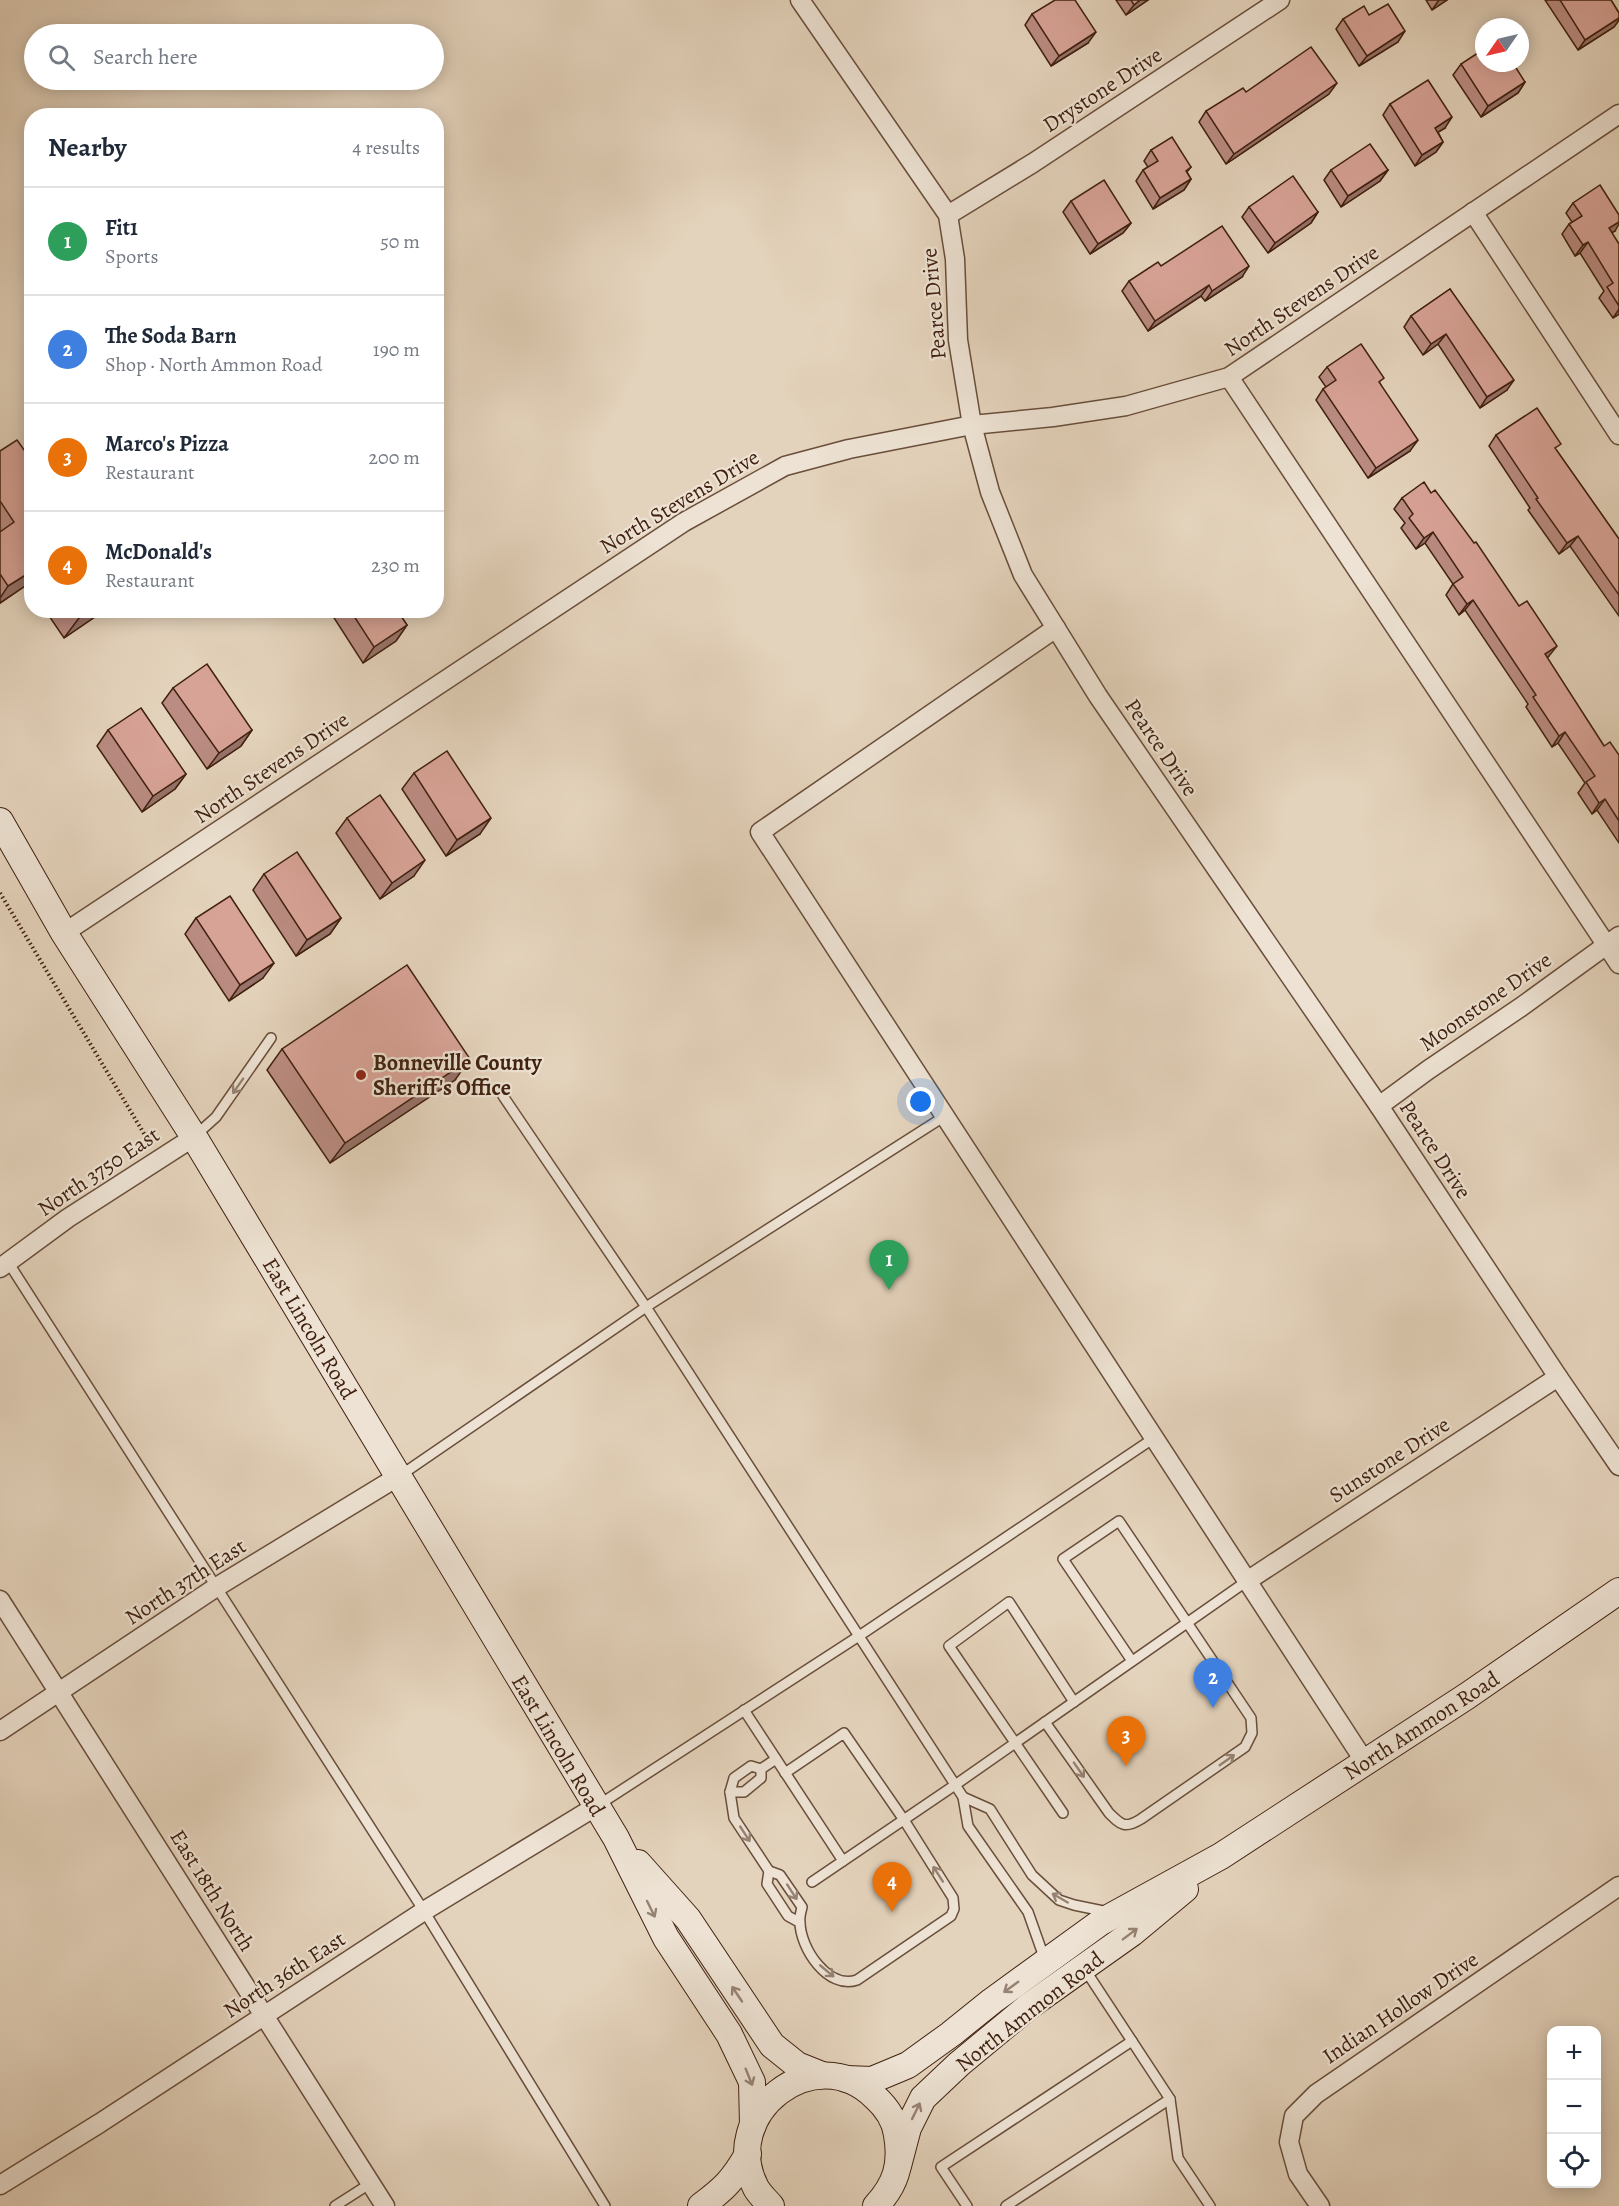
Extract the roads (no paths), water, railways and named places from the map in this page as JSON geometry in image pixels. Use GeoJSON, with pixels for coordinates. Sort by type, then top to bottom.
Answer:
{"type":"FeatureCollection","features":[{"type":"Feature","properties":{"kind":"main road","name":"East Lincoln Road"},"geometry":{"type":"LineString","coordinates":[[0,821],[64,933],[194,1137],[399,1476],[595,1807],[616,1838],[688,1919],[772,2045],[797,2065],[868,2090],[885,2106],[896,2127],[900,2151],[898,2166]]}},
{"type":"Feature","properties":{"kind":"main road","name":"North Ammon Road"},"geometry":{"type":"LineString","coordinates":[[834,2077],[872,2080],[908,2065],[1046,1962],[1116,1914],[1221,1856],[1467,1696],[1619,1591]]}},
{"type":"Feature","properties":{"kind":"main road","name":"East Lincoln Road"},"geometry":{"type":"LineString","coordinates":[[616,1838],[666,1938],[729,2034],[752,2082],[753,2125]]}},
{"type":"Feature","properties":{"kind":"main road","name":"North Ammon Road"},"geometry":{"type":"LineString","coordinates":[[884,2202],[898,2166],[908,2128],[923,2098],[968,2056],[1029,2006],[1132,1933],[1221,1856]]}},
{"type":"Feature","properties":{"kind":"main road"},"geometry":{"type":"LineString","coordinates":[[771,2206],[756,2188],[748,2163],[749,2137],[758,2112],[776,2092],[799,2079],[834,2077]]}},
{"type":"Feature","properties":{"kind":"main road"},"geometry":{"type":"LineString","coordinates":[[701,2206],[734,2179],[748,2154]]}},
{"type":"Feature","properties":{"kind":"street","name":"Pearce Drive"},"geometry":{"type":"LineString","coordinates":[[800,0],[948,215],[955,259],[958,340],[972,425],[990,492],[1023,575],[1098,696],[1379,1106],[1619,1466]]}},
{"type":"Feature","properties":{"kind":"street","name":"Drystone Drive"},"geometry":{"type":"LineString","coordinates":[[948,215],[1280,0]]}},
{"type":"Feature","properties":{"kind":"street","name":"North Stevens Drive"},"geometry":{"type":"LineString","coordinates":[[64,933],[684,522],[785,466],[849,449],[972,425],[1053,417],[1126,406],[1229,377],[1619,114]]}},
{"type":"Feature","properties":{"kind":"street"},"geometry":{"type":"LineString","coordinates":[[1473,212],[1619,435]]}},
{"type":"Feature","properties":{"kind":"street"},"geometry":{"type":"LineString","coordinates":[[1229,377],[1612,940],[1619,964]]}},
{"type":"Feature","properties":{"kind":"street"},"geometry":{"type":"LineString","coordinates":[[1056,628],[760,832],[1365,1762]]}},
{"type":"Feature","properties":{"kind":"street","name":"Moonstone Drive"},"geometry":{"type":"LineString","coordinates":[[1379,1106],[1612,940]]}},
{"type":"Feature","properties":{"kind":"street","name":"North 3750 East"},"geometry":{"type":"LineString","coordinates":[[4,1265],[68,1218],[194,1137]]}},
{"type":"Feature","properties":{"kind":"street","name":"Sunstone Drive"},"geometry":{"type":"LineString","coordinates":[[1247,1581],[1558,1377]]}},
{"type":"Feature","properties":{"kind":"street","name":"North 37th East"},"geometry":{"type":"LineString","coordinates":[[0,1731],[215,1588],[399,1476]]}},
{"type":"Feature","properties":{"kind":"street","name":"East 18th North"},"geometry":{"type":"LineString","coordinates":[[0,1600],[385,2206]]}},
{"type":"Feature","properties":{"kind":"street","name":"North 36th East"},"geometry":{"type":"LineString","coordinates":[[0,2185],[424,1911],[595,1807]]}},
{"type":"Feature","properties":{"kind":"street","name":"Indian Hollow Drive"},"geometry":{"type":"LineString","coordinates":[[1320,2206],[1298,2174],[1289,2142],[1294,2116],[1316,2094],[1619,1886]]}},
{"type":"Feature","properties":{"kind":"lane"},"geometry":{"type":"LineString","coordinates":[[194,1137],[216,1117],[271,1038]]}},
{"type":"Feature","properties":{"kind":"lane"},"geometry":{"type":"LineString","coordinates":[[503,1096],[646,1307],[956,1785],[963,1797],[968,1826],[1028,1912],[1046,1962]]}},
{"type":"Feature","properties":{"kind":"lane"},"geometry":{"type":"LineString","coordinates":[[399,1476],[646,1307],[945,1116]]}},
{"type":"Feature","properties":{"kind":"lane"},"geometry":{"type":"LineString","coordinates":[[4,1265],[424,1911],[605,2206]]}},
{"type":"Feature","properties":{"kind":"lane"},"geometry":{"type":"LineString","coordinates":[[595,1807],[859,1636],[1154,1438]]}},
{"type":"Feature","properties":{"kind":"lane"},"geometry":{"type":"LineString","coordinates":[[1045,1722],[1108,1813],[1120,1824],[1131,1825],[1245,1747],[1252,1733],[1251,1718],[1119,1521],[1063,1559],[1131,1662]]}},
{"type":"Feature","properties":{"kind":"lane"},"geometry":{"type":"LineString","coordinates":[[812,1882],[956,1785],[1247,1581]]}},
{"type":"Feature","properties":{"kind":"lane"},"geometry":{"type":"LineString","coordinates":[[1063,1813],[949,1646],[1008,1602],[1074,1702]]}},
{"type":"Feature","properties":{"kind":"lane"},"geometry":{"type":"LineString","coordinates":[[744,1710],[843,1861]]}},
{"type":"Feature","properties":{"kind":"lane"},"geometry":{"type":"LineString","coordinates":[[776,1759],[761,1768],[751,1766],[734,1778],[730,1792],[734,1818],[769,1871],[780,1875],[802,1907],[800,1922],[806,1946],[816,1961],[831,1976],[848,1983],[857,1980],[951,1916],[954,1909],[953,1898],[904,1820],[844,1733],[785,1773]]}},
{"type":"Feature","properties":{"kind":"lane"},"geometry":{"type":"LineString","coordinates":[[730,1792],[744,1792],[761,1778],[761,1768]]}},
{"type":"Feature","properties":{"kind":"lane"},"geometry":{"type":"LineString","coordinates":[[963,1797],[990,1809],[1032,1875],[1059,1900],[1116,1914]]}},
{"type":"Feature","properties":{"kind":"lane"},"geometry":{"type":"LineString","coordinates":[[769,1871],[767,1884],[788,1916],[800,1922]]}},
{"type":"Feature","properties":{"kind":"lane"},"geometry":{"type":"LineString","coordinates":[[1083,1968],[1170,2099],[1178,2158],[1210,2206]]}},
{"type":"Feature","properties":{"kind":"lane"},"geometry":{"type":"LineString","coordinates":[[967,2206],[941,2167],[1132,2042]]}},
{"type":"Feature","properties":{"kind":"lane"},"geometry":{"type":"LineString","coordinates":[[1006,2206],[1170,2099]]}},
{"type":"Feature","properties":{"kind":"lane"},"geometry":{"type":"LineString","coordinates":[[335,2206],[370,2183]]}},
{"type":"Feature","properties":{"kind":"place","name":"Bonneville County Sheriff's Office"},"geometry":{"type":"Point","coordinates":[361,1075]}},
{"type":"Feature","properties":{"kind":"place","name":"Fit1"},"geometry":{"type":"Point","coordinates":[889,1290]}},
{"type":"Feature","properties":{"kind":"place","name":"The Soda Barn"},"geometry":{"type":"Point","coordinates":[1213,1708]}},
{"type":"Feature","properties":{"kind":"place","name":"Marco's Pizza"},"geometry":{"type":"Point","coordinates":[1126,1766]}},
{"type":"Feature","properties":{"kind":"place","name":"McDonald's"},"geometry":{"type":"Point","coordinates":[892,1912]}}]}
